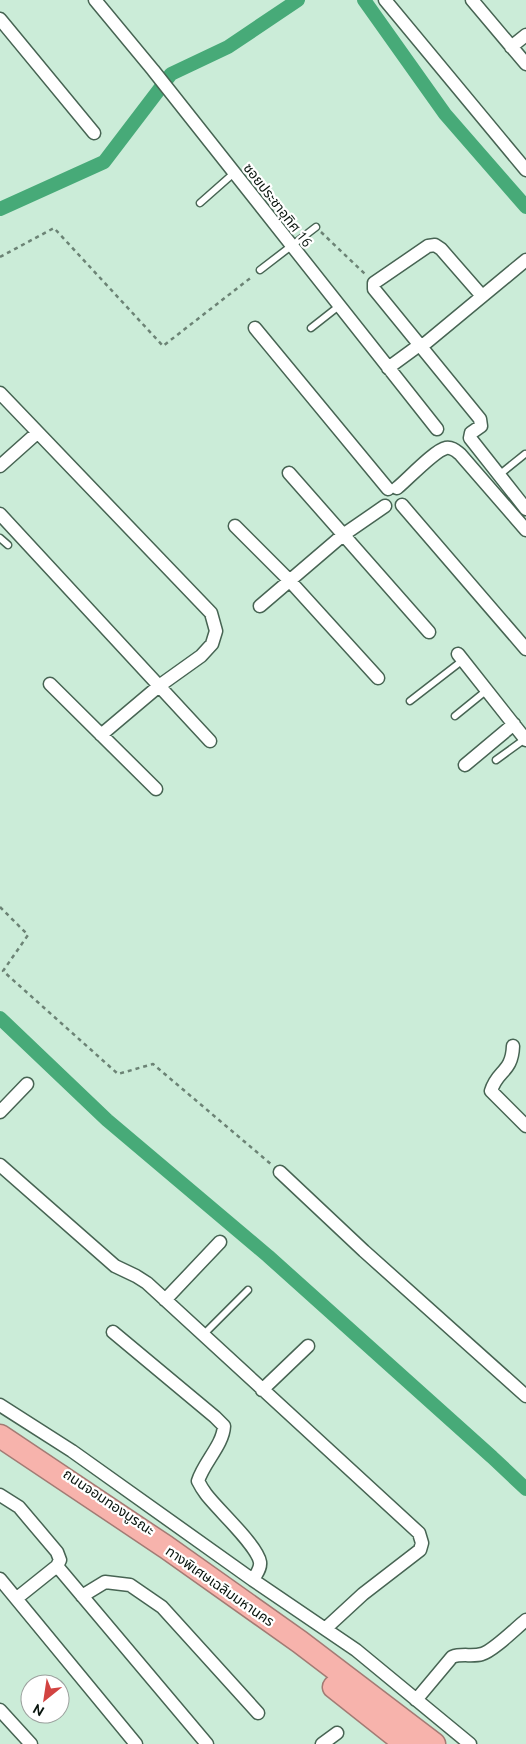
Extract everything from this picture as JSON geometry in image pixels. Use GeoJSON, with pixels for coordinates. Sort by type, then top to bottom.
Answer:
{"type":"FeatureCollection","features":[{"type":"Feature","properties":{"kind":"highway","name":"ทางพิเศษเฉลิมมหานคร"},"geometry":{"type":"LineString","coordinates":[[0,1436],[166,1547],[300,1642],[434,1744]]}},
{"type":"Feature","properties":{"kind":"highway","name":"ทางพิเศษเฉลิมมหานคร"},"geometry":{"type":"LineString","coordinates":[[0,1455],[150,1554],[278,1645],[406,1744]]}},
{"type":"Feature","properties":{"kind":"street","name":"ซอยประชาอุทิศ 16"},"geometry":{"type":"LineString","coordinates":[[95,0],[153,70],[437,429]]}},
{"type":"Feature","properties":{"kind":"street"},"geometry":{"type":"LineString","coordinates":[[385,0],[526,170]]}},
{"type":"Feature","properties":{"kind":"street"},"geometry":{"type":"LineString","coordinates":[[472,0],[526,64]]}},
{"type":"Feature","properties":{"kind":"street"},"geometry":{"type":"LineString","coordinates":[[0,19],[94,133]]}},
{"type":"Feature","properties":{"kind":"street"},"geometry":{"type":"LineString","coordinates":[[511,47],[526,35]]}},
{"type":"Feature","properties":{"kind":"street"},"geometry":{"type":"LineString","coordinates":[[482,296],[441,249],[435,245],[428,246],[374,283],[374,289],[418,348],[480,419],[481,426],[471,433],[470,438],[526,508]]}},
{"type":"Feature","properties":{"kind":"street"},"geometry":{"type":"LineString","coordinates":[[388,368],[418,348],[526,260]]}},
{"type":"Feature","properties":{"kind":"street"},"geometry":{"type":"LineString","coordinates":[[255,328],[392,488],[404,495],[402,505]]}},
{"type":"Feature","properties":{"kind":"street"},"geometry":{"type":"LineString","coordinates":[[0,393],[211,613],[216,631],[212,644],[201,656],[160,686],[101,735]]}},
{"type":"Feature","properties":{"kind":"street"},"geometry":{"type":"LineString","coordinates":[[0,466],[37,432]]}},
{"type":"Feature","properties":{"kind":"street"},"geometry":{"type":"LineString","coordinates":[[385,506],[382,497],[392,488],[437,453],[445,448],[454,449],[526,530]]}},
{"type":"Feature","properties":{"kind":"street"},"geometry":{"type":"LineString","coordinates":[[289,473],[429,632]]}},
{"type":"Feature","properties":{"kind":"street"},"geometry":{"type":"LineString","coordinates":[[385,506],[394,509],[402,505]]}},
{"type":"Feature","properties":{"kind":"street"},"geometry":{"type":"LineString","coordinates":[[402,505],[526,649]]}},
{"type":"Feature","properties":{"kind":"street"},"geometry":{"type":"LineString","coordinates":[[260,606],[343,535],[385,506]]}},
{"type":"Feature","properties":{"kind":"street"},"geometry":{"type":"LineString","coordinates":[[0,514],[210,741]]}},
{"type":"Feature","properties":{"kind":"street"},"geometry":{"type":"LineString","coordinates":[[235,526],[289,580],[378,678]]}},
{"type":"Feature","properties":{"kind":"street"},"geometry":{"type":"LineString","coordinates":[[460,657],[526,739]]}},
{"type":"Feature","properties":{"kind":"street"},"geometry":{"type":"LineString","coordinates":[[50,684],[156,789]]}},
{"type":"Feature","properties":{"kind":"street"},"geometry":{"type":"LineString","coordinates":[[465,765],[514,724]]}},
{"type":"Feature","properties":{"kind":"street"},"geometry":{"type":"LineString","coordinates":[[514,1046],[512,1060],[494,1082],[491,1091],[526,1126]]}},
{"type":"Feature","properties":{"kind":"street"},"geometry":{"type":"LineString","coordinates":[[0,1112],[27,1084]]}},
{"type":"Feature","properties":{"kind":"street"},"geometry":{"type":"LineString","coordinates":[[0,1164],[115,1266],[136,1276],[165,1300],[419,1533],[422,1543],[420,1550],[363,1594],[325,1629]]}},
{"type":"Feature","properties":{"kind":"street"},"geometry":{"type":"LineString","coordinates":[[280,1172],[526,1396]]}},
{"type":"Feature","properties":{"kind":"street"},"geometry":{"type":"LineString","coordinates":[[165,1300],[220,1242]]}},
{"type":"Feature","properties":{"kind":"street"},"geometry":{"type":"LineString","coordinates":[[113,1332],[224,1426],[221,1439],[201,1471],[198,1481],[205,1493],[230,1520],[257,1554],[260,1563],[253,1580]]}},
{"type":"Feature","properties":{"kind":"street"},"geometry":{"type":"LineString","coordinates":[[262,1390],[308,1346]]}},
{"type":"Feature","properties":{"kind":"street"},"geometry":{"type":"LineString","coordinates":[[0,1405],[72,1451],[253,1580],[356,1650],[470,1744]]}},
{"type":"Feature","properties":{"kind":"street","name":"ถนนจอมทองบูรณะ"},"geometry":{"type":"LineString","coordinates":[[0,1447],[194,1578],[337,1681],[418,1744]]}},
{"type":"Feature","properties":{"kind":"street"},"geometry":{"type":"LineString","coordinates":[[0,1495],[19,1507],[57,1552],[60,1560],[57,1566],[17,1598]]}},
{"type":"Feature","properties":{"kind":"street"},"geometry":{"type":"LineString","coordinates":[[57,1566],[207,1744]]}},
{"type":"Feature","properties":{"kind":"street"},"geometry":{"type":"LineString","coordinates":[[0,1579],[136,1744]]}},
{"type":"Feature","properties":{"kind":"street"},"geometry":{"type":"LineString","coordinates":[[82,1596],[105,1582],[130,1585],[162,1607],[258,1713]]}},
{"type":"Feature","properties":{"kind":"street"},"geometry":{"type":"LineString","coordinates":[[416,1700],[452,1657],[460,1654],[474,1656],[485,1654],[526,1620]]}},
{"type":"Feature","properties":{"kind":"street"},"geometry":{"type":"LineString","coordinates":[[0,1710],[32,1744]]}},
{"type":"Feature","properties":{"kind":"street"},"geometry":{"type":"LineString","coordinates":[[322,1744],[337,1733]]}},
{"type":"Feature","properties":{"kind":"lane"},"geometry":{"type":"LineString","coordinates":[[200,203],[234,173]]}},
{"type":"Feature","properties":{"kind":"lane"},"geometry":{"type":"LineString","coordinates":[[260,270],[316,227]]}},
{"type":"Feature","properties":{"kind":"lane"},"geometry":{"type":"LineString","coordinates":[[311,328],[339,306]]}},
{"type":"Feature","properties":{"kind":"lane"},"geometry":{"type":"LineString","coordinates":[[499,475],[525,454]]}},
{"type":"Feature","properties":{"kind":"lane"},"geometry":{"type":"LineString","coordinates":[[0,538],[8,545]]}},
{"type":"Feature","properties":{"kind":"lane"},"geometry":{"type":"LineString","coordinates":[[410,701],[460,657]]}},
{"type":"Feature","properties":{"kind":"lane"},"geometry":{"type":"LineString","coordinates":[[455,716],[487,690]]}},
{"type":"Feature","properties":{"kind":"lane"},"geometry":{"type":"LineString","coordinates":[[496,760],[526,739]]}},
{"type":"Feature","properties":{"kind":"lane"},"geometry":{"type":"LineString","coordinates":[[203,1335],[248,1290]]}},
{"type":"Feature","properties":{"kind":"path"},"geometry":{"type":"LineString","coordinates":[[316,227],[374,283]]}},
{"type":"Feature","properties":{"kind":"path"},"geometry":{"type":"LineString","coordinates":[[0,257],[54,228],[163,346],[260,270]]}},
{"type":"Feature","properties":{"kind":"path"},"geometry":{"type":"LineString","coordinates":[[0,907],[28,935],[3,971],[118,1074],[153,1064],[280,1172]]}},
{"type":"Feature","properties":{"kind":"waterway"},"geometry":{"type":"LineString","coordinates":[[0,209],[104,162],[171,74],[228,47],[298,0]]}},
{"type":"Feature","properties":{"kind":"waterway"},"geometry":{"type":"LineString","coordinates":[[364,0],[445,114],[526,207]]}},
{"type":"Feature","properties":{"kind":"waterway"},"geometry":{"type":"LineString","coordinates":[[0,1018],[107,1120],[268,1256],[526,1489]]}}]}
